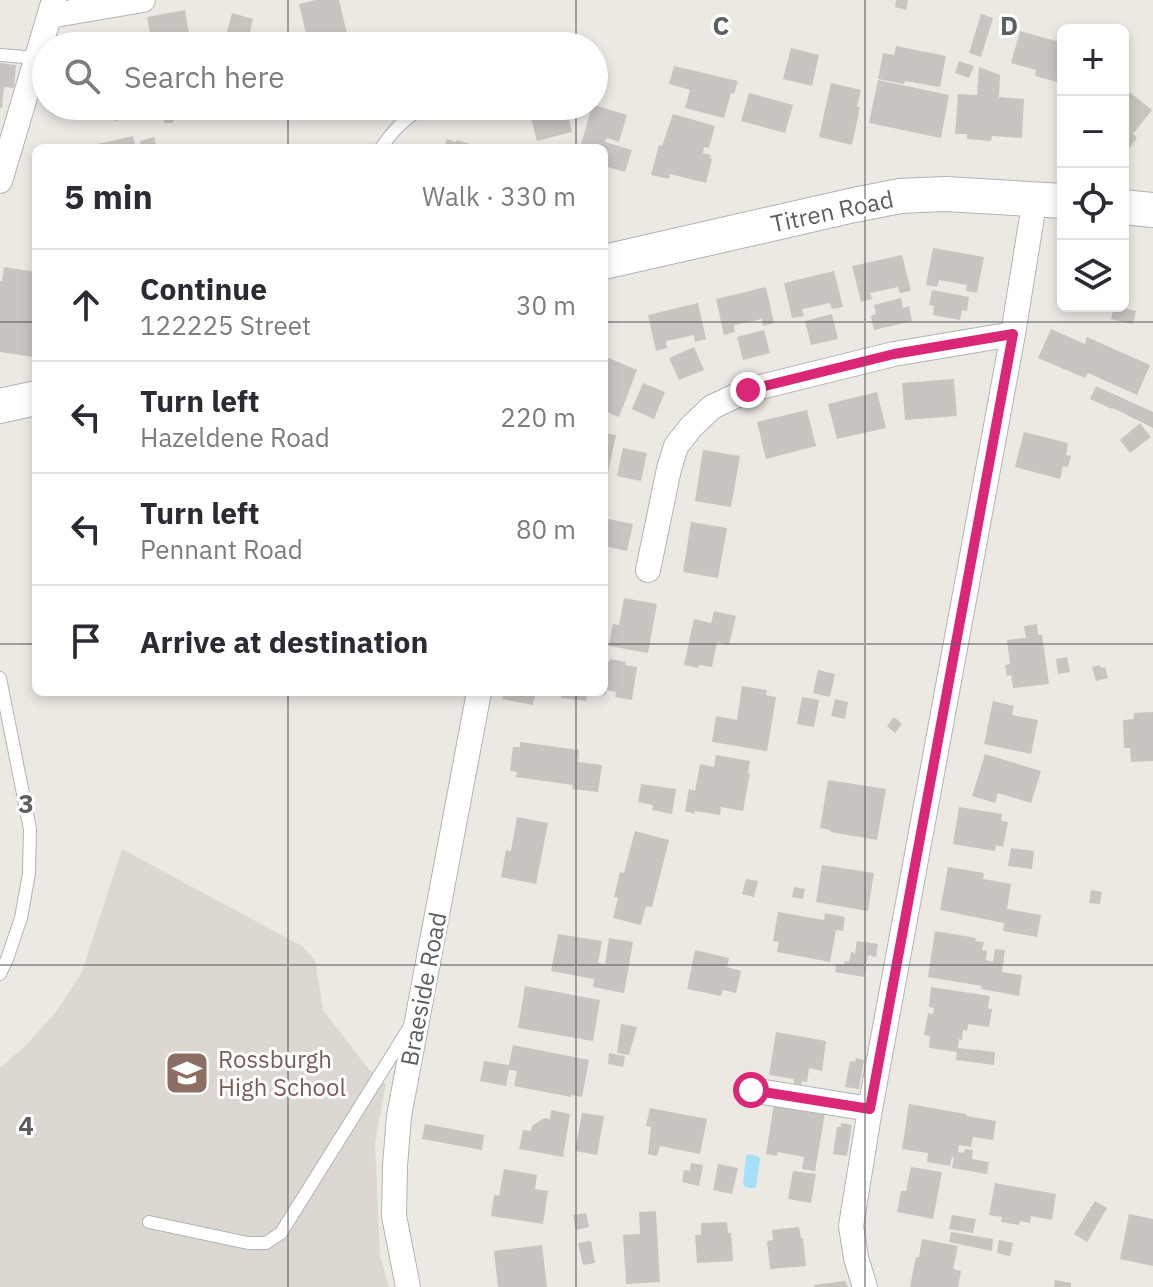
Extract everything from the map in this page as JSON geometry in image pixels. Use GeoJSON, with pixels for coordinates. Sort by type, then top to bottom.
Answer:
{"type":"FeatureCollection","features":[{"type":"Feature","properties":{"kind":"street"},"geometry":{"type":"LineString","coordinates":[[44,32],[51,8],[143,0]]}},
{"type":"Feature","properties":{"kind":"street"},"geometry":{"type":"LineString","coordinates":[[0,181],[32,72]]}},
{"type":"Feature","properties":{"kind":"street","name":"Titren Road"},"geometry":{"type":"LineString","coordinates":[[608,261],[900,196],[945,194],[1049,200]]}},
{"type":"Feature","properties":{"kind":"street"},"geometry":{"type":"LineString","coordinates":[[865,1287],[851,1226],[870,1109],[1013,334],[1049,200]]}},
{"type":"Feature","properties":{"kind":"street"},"geometry":{"type":"LineString","coordinates":[[1129,208],[1153,210]]}},
{"type":"Feature","properties":{"kind":"street"},"geometry":{"type":"LineString","coordinates":[[648,570],[676,446],[712,407],[748,390],[894,354],[1013,334]]}},
{"type":"Feature","properties":{"kind":"street"},"geometry":{"type":"LineString","coordinates":[[0,406],[32,399]]}},
{"type":"Feature","properties":{"kind":"street","name":"Braeside Road"},"geometry":{"type":"LineString","coordinates":[[408,1287],[394,1216],[399,1116],[478,696]]}},
{"type":"Feature","properties":{"kind":"street"},"geometry":{"type":"LineString","coordinates":[[751,1090],[870,1109]]}},
{"type":"Feature","properties":{"kind":"lane"},"geometry":{"type":"LineString","coordinates":[[0,55],[32,58]]}},
{"type":"Feature","properties":{"kind":"lane"},"geometry":{"type":"LineString","coordinates":[[384,144],[405,120]]}},
{"type":"Feature","properties":{"kind":"lane"},"geometry":{"type":"LineString","coordinates":[[0,678],[30,829],[29,873],[21,918],[0,974]]}},
{"type":"Feature","properties":{"kind":"lane"},"geometry":{"type":"LineString","coordinates":[[149,1222],[248,1243],[266,1243],[281,1233],[419,1011]]}},
{"type":"Feature","properties":{"kind":"shaded area","name":"Rossburgh High School"},"geometry":{"type":"Polygon","coordinates":[[[122,849],[302,946],[315,960],[323,1010],[367,1067],[386,1084],[375,1142],[380,1256],[389,1287],[0,1287],[0,1068],[56,1012],[82,972],[122,849]]]}},
{"type":"Feature","properties":{"kind":"water"},"geometry":{"type":"Polygon","coordinates":[[[748,1154],[760,1159],[756,1187],[753,1188],[745,1187],[743,1183],[748,1154]]]}},
{"type":"Feature","properties":{"kind":"building"},"geometry":{"type":"Polygon","coordinates":[[[339,0],[347,32],[306,32],[299,4],[339,0]]]}},
{"type":"Feature","properties":{"kind":"building"},"geometry":{"type":"Polygon","coordinates":[[[896,0],[908,0],[906,10],[895,7],[896,0]]]}},
{"type":"Feature","properties":{"kind":"building"},"geometry":{"type":"Polygon","coordinates":[[[185,10],[189,32],[150,32],[147,17],[185,10]]]}},
{"type":"Feature","properties":{"kind":"building"},"geometry":{"type":"Polygon","coordinates":[[[232,13],[253,19],[250,32],[227,32],[232,13]]]}},
{"type":"Feature","properties":{"kind":"building"},"geometry":{"type":"Polygon","coordinates":[[[981,14],[993,18],[981,57],[969,53],[981,14]]]}},
{"type":"Feature","properties":{"kind":"building"},"geometry":{"type":"Polygon","coordinates":[[[1020,31],[1057,41],[1057,82],[1035,76],[1036,70],[1011,63],[1020,31]]]}},
{"type":"Feature","properties":{"kind":"building"},"geometry":{"type":"Polygon","coordinates":[[[896,46],[946,56],[940,87],[878,79],[883,53],[894,55],[896,46]]]}},
{"type":"Feature","properties":{"kind":"building"},"geometry":{"type":"Polygon","coordinates":[[[791,48],[819,55],[812,86],[783,79],[791,48]]]}},
{"type":"Feature","properties":{"kind":"building"},"geometry":{"type":"Polygon","coordinates":[[[959,61],[974,66],[969,78],[955,73],[959,61]]]}},
{"type":"Feature","properties":{"kind":"building"},"geometry":{"type":"Polygon","coordinates":[[[0,63],[16,65],[14,88],[4,87],[2,108],[0,108],[0,63]]]}},
{"type":"Feature","properties":{"kind":"building"},"geometry":{"type":"Polygon","coordinates":[[[674,66],[738,81],[724,118],[685,108],[690,90],[669,84],[674,66]]]}},
{"type":"Feature","properties":{"kind":"building"},"geometry":{"type":"Polygon","coordinates":[[[979,67],[1000,75],[999,97],[1024,99],[1022,138],[992,136],[991,141],[967,139],[967,134],[955,134],[958,94],[977,95],[979,67]]]}},
{"type":"Feature","properties":{"kind":"building"},"geometry":{"type":"Polygon","coordinates":[[[878,80],[949,95],[941,138],[869,123],[878,80]]]}},
{"type":"Feature","properties":{"kind":"building"},"geometry":{"type":"Polygon","coordinates":[[[831,83],[861,90],[852,145],[819,137],[831,83]]]}},
{"type":"Feature","properties":{"kind":"building"},"geometry":{"type":"Polygon","coordinates":[[[1129,92],[1152,110],[1133,134],[1137,138],[1129,149],[1129,92]]]}},
{"type":"Feature","properties":{"kind":"building"},"geometry":{"type":"Polygon","coordinates":[[[749,93],[793,105],[785,133],[741,121],[749,93]]]}},
{"type":"Feature","properties":{"kind":"building"},"geometry":{"type":"Polygon","coordinates":[[[608,109],[627,115],[619,142],[607,138],[605,142],[632,150],[625,172],[608,167],[608,144],[581,144],[588,120],[608,120],[608,109]]]}},
{"type":"Feature","properties":{"kind":"building"},"geometry":{"type":"Polygon","coordinates":[[[673,114],[715,126],[709,148],[704,147],[703,153],[711,155],[712,159],[706,183],[670,174],[669,179],[651,175],[659,145],[662,146],[673,114]]]}},
{"type":"Feature","properties":{"kind":"building"},"geometry":{"type":"Polygon","coordinates":[[[532,120],[569,120],[572,132],[537,141],[532,120]]]}},
{"type":"Feature","properties":{"kind":"building"},"geometry":{"type":"Polygon","coordinates":[[[133,136],[135,144],[97,144],[133,136]]]}},
{"type":"Feature","properties":{"kind":"building"},"geometry":{"type":"Polygon","coordinates":[[[154,137],[156,144],[141,144],[140,141],[154,137]]]}},
{"type":"Feature","properties":{"kind":"building"},"geometry":{"type":"Polygon","coordinates":[[[447,139],[470,144],[445,144],[447,139]]]}},
{"type":"Feature","properties":{"kind":"building"},"geometry":{"type":"Polygon","coordinates":[[[933,248],[984,257],[977,293],[966,291],[967,285],[939,280],[937,287],[926,285],[933,248]]]}},
{"type":"Feature","properties":{"kind":"building"},"geometry":{"type":"Polygon","coordinates":[[[902,255],[911,291],[900,293],[898,287],[870,293],[872,299],[861,302],[852,266],[902,255]]]}},
{"type":"Feature","properties":{"kind":"building"},"geometry":{"type":"Polygon","coordinates":[[[4,267],[32,271],[32,357],[0,352],[4,267]]]}},
{"type":"Feature","properties":{"kind":"building"},"geometry":{"type":"Polygon","coordinates":[[[834,271],[843,307],[832,309],[830,303],[802,309],[804,316],[792,318],[784,283],[834,271]]]}},
{"type":"Feature","properties":{"kind":"building"},"geometry":{"type":"Polygon","coordinates":[[[766,287],[774,323],[763,326],[762,319],[734,325],[735,332],[724,335],[716,299],[766,287]]]}},
{"type":"Feature","properties":{"kind":"building"},"geometry":{"type":"Polygon","coordinates":[[[932,290],[969,297],[967,311],[962,310],[960,320],[933,315],[934,306],[929,305],[932,290]]]}},
{"type":"Feature","properties":{"kind":"building"},"geometry":{"type":"Polygon","coordinates":[[[901,298],[903,308],[909,306],[912,321],[874,330],[871,316],[876,314],[874,305],[901,298]]]}},
{"type":"Feature","properties":{"kind":"building"},"geometry":{"type":"Polygon","coordinates":[[[698,303],[706,339],[695,342],[694,335],[666,341],[667,348],[656,351],[648,315],[698,303]]]}},
{"type":"Feature","properties":{"kind":"building"},"geometry":{"type":"Polygon","coordinates":[[[1136,311],[1133,324],[1111,319],[1113,312],[1136,311]]]}},
{"type":"Feature","properties":{"kind":"building"},"geometry":{"type":"Polygon","coordinates":[[[832,314],[838,339],[811,345],[805,321],[832,314]]]}},
{"type":"Feature","properties":{"kind":"building"},"geometry":{"type":"Polygon","coordinates":[[[1051,329],[1085,344],[1087,337],[1150,365],[1137,395],[1088,373],[1085,378],[1038,358],[1051,329]]]}},
{"type":"Feature","properties":{"kind":"building"},"geometry":{"type":"Polygon","coordinates":[[[764,330],[770,353],[743,360],[737,337],[764,330]]]}},
{"type":"Feature","properties":{"kind":"building"},"geometry":{"type":"Polygon","coordinates":[[[694,347],[704,370],[679,380],[669,358],[694,347]]]}},
{"type":"Feature","properties":{"kind":"building"},"geometry":{"type":"Polygon","coordinates":[[[608,358],[637,370],[619,417],[608,413],[608,358]]]}},
{"type":"Feature","properties":{"kind":"building"},"geometry":{"type":"Polygon","coordinates":[[[954,379],[957,416],[905,420],[902,383],[954,379]]]}},
{"type":"Feature","properties":{"kind":"building"},"geometry":{"type":"Polygon","coordinates":[[[643,383],[665,392],[654,419],[632,409],[643,383]]]}},
{"type":"Feature","properties":{"kind":"building"},"geometry":{"type":"Polygon","coordinates":[[[1096,386],[1153,412],[1153,428],[1090,399],[1096,386]]]}},
{"type":"Feature","properties":{"kind":"building"},"geometry":{"type":"Polygon","coordinates":[[[877,392],[886,428],[837,439],[828,404],[877,392]]]}},
{"type":"Feature","properties":{"kind":"building"},"geometry":{"type":"Polygon","coordinates":[[[807,410],[816,446],[766,459],[757,422],[807,410]]]}},
{"type":"Feature","properties":{"kind":"building"},"geometry":{"type":"Polygon","coordinates":[[[1140,423],[1151,437],[1130,453],[1120,440],[1140,423]]]}},
{"type":"Feature","properties":{"kind":"building"},"geometry":{"type":"Polygon","coordinates":[[[1024,432],[1068,443],[1066,455],[1071,456],[1068,467],[1063,466],[1060,479],[1015,467],[1024,432]]]}},
{"type":"Feature","properties":{"kind":"building"},"geometry":{"type":"Polygon","coordinates":[[[608,434],[616,435],[608,472],[608,434]]]}},
{"type":"Feature","properties":{"kind":"building"},"geometry":{"type":"Polygon","coordinates":[[[623,448],[647,453],[641,481],[617,476],[623,448]]]}},
{"type":"Feature","properties":{"kind":"building"},"geometry":{"type":"Polygon","coordinates":[[[703,450],[740,456],[731,507],[695,501],[703,450]]]}},
{"type":"Feature","properties":{"kind":"building"},"geometry":{"type":"Polygon","coordinates":[[[608,519],[633,524],[627,551],[608,547],[608,519]]]}},
{"type":"Feature","properties":{"kind":"building"},"geometry":{"type":"Polygon","coordinates":[[[691,522],[727,528],[718,578],[683,572],[691,522]]]}},
{"type":"Feature","properties":{"kind":"building"},"geometry":{"type":"Polygon","coordinates":[[[624,598],[657,604],[648,653],[609,646],[613,624],[619,625],[624,598]]]}},
{"type":"Feature","properties":{"kind":"building"},"geometry":{"type":"Polygon","coordinates":[[[714,611],[736,616],[729,645],[717,642],[712,667],[684,665],[694,619],[711,623],[714,611]]]}},
{"type":"Feature","properties":{"kind":"building"},"geometry":{"type":"Polygon","coordinates":[[[1037,624],[1038,635],[1042,635],[1049,684],[1013,688],[1005,665],[1010,664],[1007,640],[1026,638],[1024,626],[1037,624]]]}},
{"type":"Feature","properties":{"kind":"building"},"geometry":{"type":"Polygon","coordinates":[[[1067,657],[1070,672],[1058,674],[1056,659],[1067,657]]]}},
{"type":"Feature","properties":{"kind":"building"},"geometry":{"type":"Polygon","coordinates":[[[610,659],[637,667],[632,700],[615,697],[616,692],[608,690],[610,659]]]}},
{"type":"Feature","properties":{"kind":"building"},"geometry":{"type":"Polygon","coordinates":[[[1100,665],[1101,668],[1105,667],[1108,678],[1096,681],[1092,667],[1100,665]]]}},
{"type":"Feature","properties":{"kind":"building"},"geometry":{"type":"Polygon","coordinates":[[[818,670],[835,674],[830,697],[813,693],[818,670]]]}},
{"type":"Feature","properties":{"kind":"building"},"geometry":{"type":"Polygon","coordinates":[[[742,686],[767,690],[766,695],[776,697],[767,751],[712,742],[716,716],[737,720],[742,686]]]}},
{"type":"Feature","properties":{"kind":"building"},"geometry":{"type":"Polygon","coordinates":[[[503,696],[535,696],[533,705],[502,699],[503,696]]]}},
{"type":"Feature","properties":{"kind":"building"},"geometry":{"type":"Polygon","coordinates":[[[561,696],[587,696],[586,701],[561,696]]]}},
{"type":"Feature","properties":{"kind":"building"},"geometry":{"type":"Polygon","coordinates":[[[802,697],[819,700],[814,727],[797,724],[802,697]]]}},
{"type":"Feature","properties":{"kind":"building"},"geometry":{"type":"Polygon","coordinates":[[[835,699],[848,702],[845,719],[831,716],[835,699]]]}},
{"type":"Feature","properties":{"kind":"building"},"geometry":{"type":"Polygon","coordinates":[[[993,701],[1014,706],[1012,715],[1038,720],[1031,754],[984,744],[993,701]]]}},
{"type":"Feature","properties":{"kind":"building"},"geometry":{"type":"Polygon","coordinates":[[[1153,712],[1153,761],[1131,762],[1130,748],[1124,748],[1123,720],[1134,719],[1134,713],[1153,712]]]}},
{"type":"Feature","properties":{"kind":"building"},"geometry":{"type":"Polygon","coordinates":[[[894,717],[902,724],[895,733],[887,726],[894,717]]]}},
{"type":"Feature","properties":{"kind":"building"},"geometry":{"type":"Polygon","coordinates":[[[520,742],[579,750],[578,762],[602,765],[598,792],[516,777],[517,772],[510,771],[513,747],[520,747],[520,742]]]}},
{"type":"Feature","properties":{"kind":"building"},"geometry":{"type":"Polygon","coordinates":[[[985,754],[1041,771],[1031,803],[998,793],[995,803],[972,796],[985,754]]]}},
{"type":"Feature","properties":{"kind":"building"},"geometry":{"type":"Polygon","coordinates":[[[716,755],[750,761],[743,811],[721,807],[720,815],[685,811],[689,789],[695,791],[700,764],[714,767],[716,755]]]}},
{"type":"Feature","properties":{"kind":"building"},"geometry":{"type":"Polygon","coordinates":[[[828,780],[886,789],[877,840],[820,828],[828,780]]]}},
{"type":"Feature","properties":{"kind":"building"},"geometry":{"type":"Polygon","coordinates":[[[641,784],[676,789],[672,814],[652,810],[653,805],[638,802],[641,784]]]}},
{"type":"Feature","properties":{"kind":"building"},"geometry":{"type":"Polygon","coordinates":[[[959,807],[1002,814],[1001,821],[1008,822],[1003,847],[996,845],[995,851],[953,844],[959,807]]]}},
{"type":"Feature","properties":{"kind":"building"},"geometry":{"type":"Polygon","coordinates":[[[517,817],[548,823],[536,884],[501,877],[506,850],[511,851],[517,817]]]}},
{"type":"Feature","properties":{"kind":"building"},"geometry":{"type":"Polygon","coordinates":[[[635,831],[669,840],[652,907],[646,906],[641,925],[613,918],[620,872],[624,873],[635,831]]]}},
{"type":"Feature","properties":{"kind":"building"},"geometry":{"type":"Polygon","coordinates":[[[1011,848],[1034,851],[1032,869],[1008,866],[1011,848]]]}},
{"type":"Feature","properties":{"kind":"building"},"geometry":{"type":"Polygon","coordinates":[[[822,865],[874,873],[868,911],[816,902],[822,865]]]}},
{"type":"Feature","properties":{"kind":"building"},"geometry":{"type":"Polygon","coordinates":[[[948,867],[984,873],[983,879],[1011,884],[1007,909],[1041,915],[1037,937],[1003,931],[1004,923],[940,910],[948,867]]]}},
{"type":"Feature","properties":{"kind":"building"},"geometry":{"type":"Polygon","coordinates":[[[746,879],[758,881],[754,897],[742,894],[746,879]]]}},
{"type":"Feature","properties":{"kind":"building"},"geometry":{"type":"Polygon","coordinates":[[[794,887],[805,889],[803,899],[792,897],[794,887]]]}},
{"type":"Feature","properties":{"kind":"building"},"geometry":{"type":"Polygon","coordinates":[[[1091,890],[1102,892],[1100,904],[1089,903],[1091,890]]]}},
{"type":"Feature","properties":{"kind":"building"},"geometry":{"type":"Polygon","coordinates":[[[778,912],[824,920],[825,913],[845,917],[843,931],[836,930],[830,962],[777,952],[779,942],[773,941],[778,912]]]}},
{"type":"Feature","properties":{"kind":"building"},"geometry":{"type":"Polygon","coordinates":[[[935,931],[984,942],[982,950],[987,951],[986,960],[993,962],[995,949],[1005,950],[1002,972],[1022,975],[1019,996],[928,977],[935,931]]]}},
{"type":"Feature","properties":{"kind":"building"},"geometry":{"type":"Polygon","coordinates":[[[558,934],[602,941],[598,963],[605,964],[609,938],[633,942],[624,993],[593,987],[594,979],[551,971],[558,934]]]}},
{"type":"Feature","properties":{"kind":"building"},"geometry":{"type":"Polygon","coordinates":[[[857,941],[878,944],[876,957],[868,955],[864,977],[835,972],[836,964],[849,962],[851,952],[855,953],[857,941]]]}},
{"type":"Feature","properties":{"kind":"building"},"geometry":{"type":"Polygon","coordinates":[[[695,950],[729,958],[727,967],[741,971],[736,993],[723,990],[721,996],[687,989],[695,950]]]}},
{"type":"Feature","properties":{"kind":"building"},"geometry":{"type":"Polygon","coordinates":[[[525,986],[600,1000],[593,1041],[518,1028],[525,986]]]}},
{"type":"Feature","properties":{"kind":"building"},"geometry":{"type":"Polygon","coordinates":[[[931,987],[990,996],[988,1008],[992,1009],[989,1027],[968,1024],[967,1031],[963,1030],[962,1040],[959,1039],[958,1048],[995,1052],[994,1065],[956,1060],[957,1052],[929,1048],[930,1036],[924,1035],[928,1013],[933,1014],[934,1008],[929,1007],[931,987]]]}},
{"type":"Feature","properties":{"kind":"building"},"geometry":{"type":"Polygon","coordinates":[[[621,1024],[637,1027],[629,1055],[617,1053],[621,1024]]]}},
{"type":"Feature","properties":{"kind":"building"},"geometry":{"type":"Polygon","coordinates":[[[776,1032],[826,1041],[822,1071],[809,1068],[807,1082],[802,1081],[801,1085],[794,1084],[794,1079],[769,1075],[776,1032]]]}},
{"type":"Feature","properties":{"kind":"building"},"geometry":{"type":"Polygon","coordinates":[[[513,1045],[589,1060],[582,1097],[514,1086],[517,1071],[509,1070],[506,1086],[480,1081],[484,1061],[509,1065],[513,1045]]]}},
{"type":"Feature","properties":{"kind":"building"},"geometry":{"type":"Polygon","coordinates":[[[609,1053],[625,1056],[623,1067],[608,1064],[609,1053]]]}},
{"type":"Feature","properties":{"kind":"building"},"geometry":{"type":"Polygon","coordinates":[[[856,1058],[864,1060],[859,1089],[845,1087],[850,1061],[855,1062],[856,1058]]]}},
{"type":"Feature","properties":{"kind":"building"},"geometry":{"type":"Polygon","coordinates":[[[774,1104],[825,1113],[815,1171],[802,1169],[804,1157],[778,1152],[777,1156],[766,1154],[774,1104]]]}},
{"type":"Feature","properties":{"kind":"building"},"geometry":{"type":"Polygon","coordinates":[[[909,1104],[996,1121],[993,1140],[973,1137],[971,1147],[959,1145],[958,1152],[973,1150],[972,1159],[989,1162],[987,1174],[952,1168],[952,1157],[950,1166],[927,1162],[928,1153],[902,1149],[909,1104]]]}},
{"type":"Feature","properties":{"kind":"building"},"geometry":{"type":"Polygon","coordinates":[[[650,1108],[707,1119],[700,1154],[660,1146],[657,1156],[648,1154],[651,1127],[646,1126],[650,1108]]]}},
{"type":"Feature","properties":{"kind":"building"},"geometry":{"type":"Polygon","coordinates":[[[551,1110],[570,1114],[563,1157],[519,1149],[523,1130],[531,1131],[532,1126],[544,1118],[550,1119],[551,1110]]]}},
{"type":"Feature","properties":{"kind":"building"},"geometry":{"type":"Polygon","coordinates":[[[582,1113],[604,1116],[597,1155],[575,1151],[582,1113]]]}},
{"type":"Feature","properties":{"kind":"building"},"geometry":{"type":"Polygon","coordinates":[[[841,1123],[852,1125],[847,1156],[833,1154],[837,1127],[841,1127],[841,1123]]]}},
{"type":"Feature","properties":{"kind":"building"},"geometry":{"type":"Polygon","coordinates":[[[425,1124],[484,1135],[482,1150],[422,1139],[425,1124]]]}},
{"type":"Feature","properties":{"kind":"building"},"geometry":{"type":"Polygon","coordinates":[[[691,1163],[703,1165],[699,1186],[682,1182],[684,1170],[690,1171],[691,1163]]]}},
{"type":"Feature","properties":{"kind":"building"},"geometry":{"type":"Polygon","coordinates":[[[718,1164],[738,1168],[732,1194],[713,1190],[718,1164]]]}},
{"type":"Feature","properties":{"kind":"building"},"geometry":{"type":"Polygon","coordinates":[[[911,1167],[942,1172],[933,1219],[897,1212],[901,1191],[906,1191],[911,1167]]]}},
{"type":"Feature","properties":{"kind":"building"},"geometry":{"type":"Polygon","coordinates":[[[504,1169],[537,1175],[535,1189],[548,1191],[543,1224],[491,1216],[494,1195],[499,1196],[504,1169]]]}},
{"type":"Feature","properties":{"kind":"building"},"geometry":{"type":"Polygon","coordinates":[[[793,1171],[816,1174],[811,1203],[788,1199],[793,1171]]]}},
{"type":"Feature","properties":{"kind":"building"},"geometry":{"type":"Polygon","coordinates":[[[995,1183],[1056,1194],[1052,1220],[1031,1216],[1030,1223],[1020,1221],[1019,1225],[1001,1222],[1002,1217],[989,1215],[995,1183]]]}},
{"type":"Feature","properties":{"kind":"building"},"geometry":{"type":"Polygon","coordinates":[[[1095,1201],[1107,1208],[1087,1242],[1074,1234],[1095,1201]]]}},
{"type":"Feature","properties":{"kind":"building"},"geometry":{"type":"Polygon","coordinates":[[[656,1211],[660,1282],[626,1284],[623,1235],[640,1234],[639,1212],[656,1211]]]}},
{"type":"Feature","properties":{"kind":"building"},"geometry":{"type":"Polygon","coordinates":[[[586,1213],[589,1227],[576,1230],[573,1215],[586,1213]]]}},
{"type":"Feature","properties":{"kind":"building"},"geometry":{"type":"Polygon","coordinates":[[[1129,1214],[1153,1219],[1153,1266],[1120,1259],[1129,1214]]]}},
{"type":"Feature","properties":{"kind":"building"},"geometry":{"type":"Polygon","coordinates":[[[952,1215],[976,1219],[973,1233],[949,1229],[952,1215]]]}},
{"type":"Feature","properties":{"kind":"building"},"geometry":{"type":"Polygon","coordinates":[[[727,1222],[733,1261],[697,1263],[695,1235],[701,1235],[701,1223],[727,1222]]]}},
{"type":"Feature","properties":{"kind":"building"},"geometry":{"type":"Polygon","coordinates":[[[799,1227],[806,1266],[770,1269],[767,1241],[773,1240],[772,1230],[799,1227]]]}},
{"type":"Feature","properties":{"kind":"building"},"geometry":{"type":"Polygon","coordinates":[[[951,1232],[993,1239],[992,1251],[949,1242],[951,1232]]]}},
{"type":"Feature","properties":{"kind":"building"},"geometry":{"type":"Polygon","coordinates":[[[922,1239],[958,1246],[953,1269],[961,1271],[958,1287],[910,1287],[922,1239]]]}},
{"type":"Feature","properties":{"kind":"building"},"geometry":{"type":"Polygon","coordinates":[[[999,1240],[1013,1243],[1010,1256],[997,1253],[999,1240]]]}},
{"type":"Feature","properties":{"kind":"building"},"geometry":{"type":"Polygon","coordinates":[[[591,1241],[595,1263],[583,1265],[578,1243],[591,1241]]]}},
{"type":"Feature","properties":{"kind":"building"},"geometry":{"type":"Polygon","coordinates":[[[542,1245],[547,1287],[498,1287],[494,1251],[542,1245]]]}},
{"type":"Feature","properties":{"kind":"building"},"geometry":{"type":"Polygon","coordinates":[[[1055,1280],[1071,1283],[1071,1287],[1054,1287],[1055,1280]]]}},
{"type":"Feature","properties":{"kind":"building"},"geometry":{"type":"Polygon","coordinates":[[[845,1281],[848,1287],[814,1287],[814,1285],[845,1281]]]}},
{"type":"Feature","properties":{"kind":"place","name":"Rossburgh High School"},"geometry":{"type":"Point","coordinates":[187,1073]}},
{"type":"Feature","properties":{"kind":"route"},"geometry":{"type":"LineString","coordinates":[[748,390],[894,354],[1013,334],[870,1109],[751,1090]]}}]}
